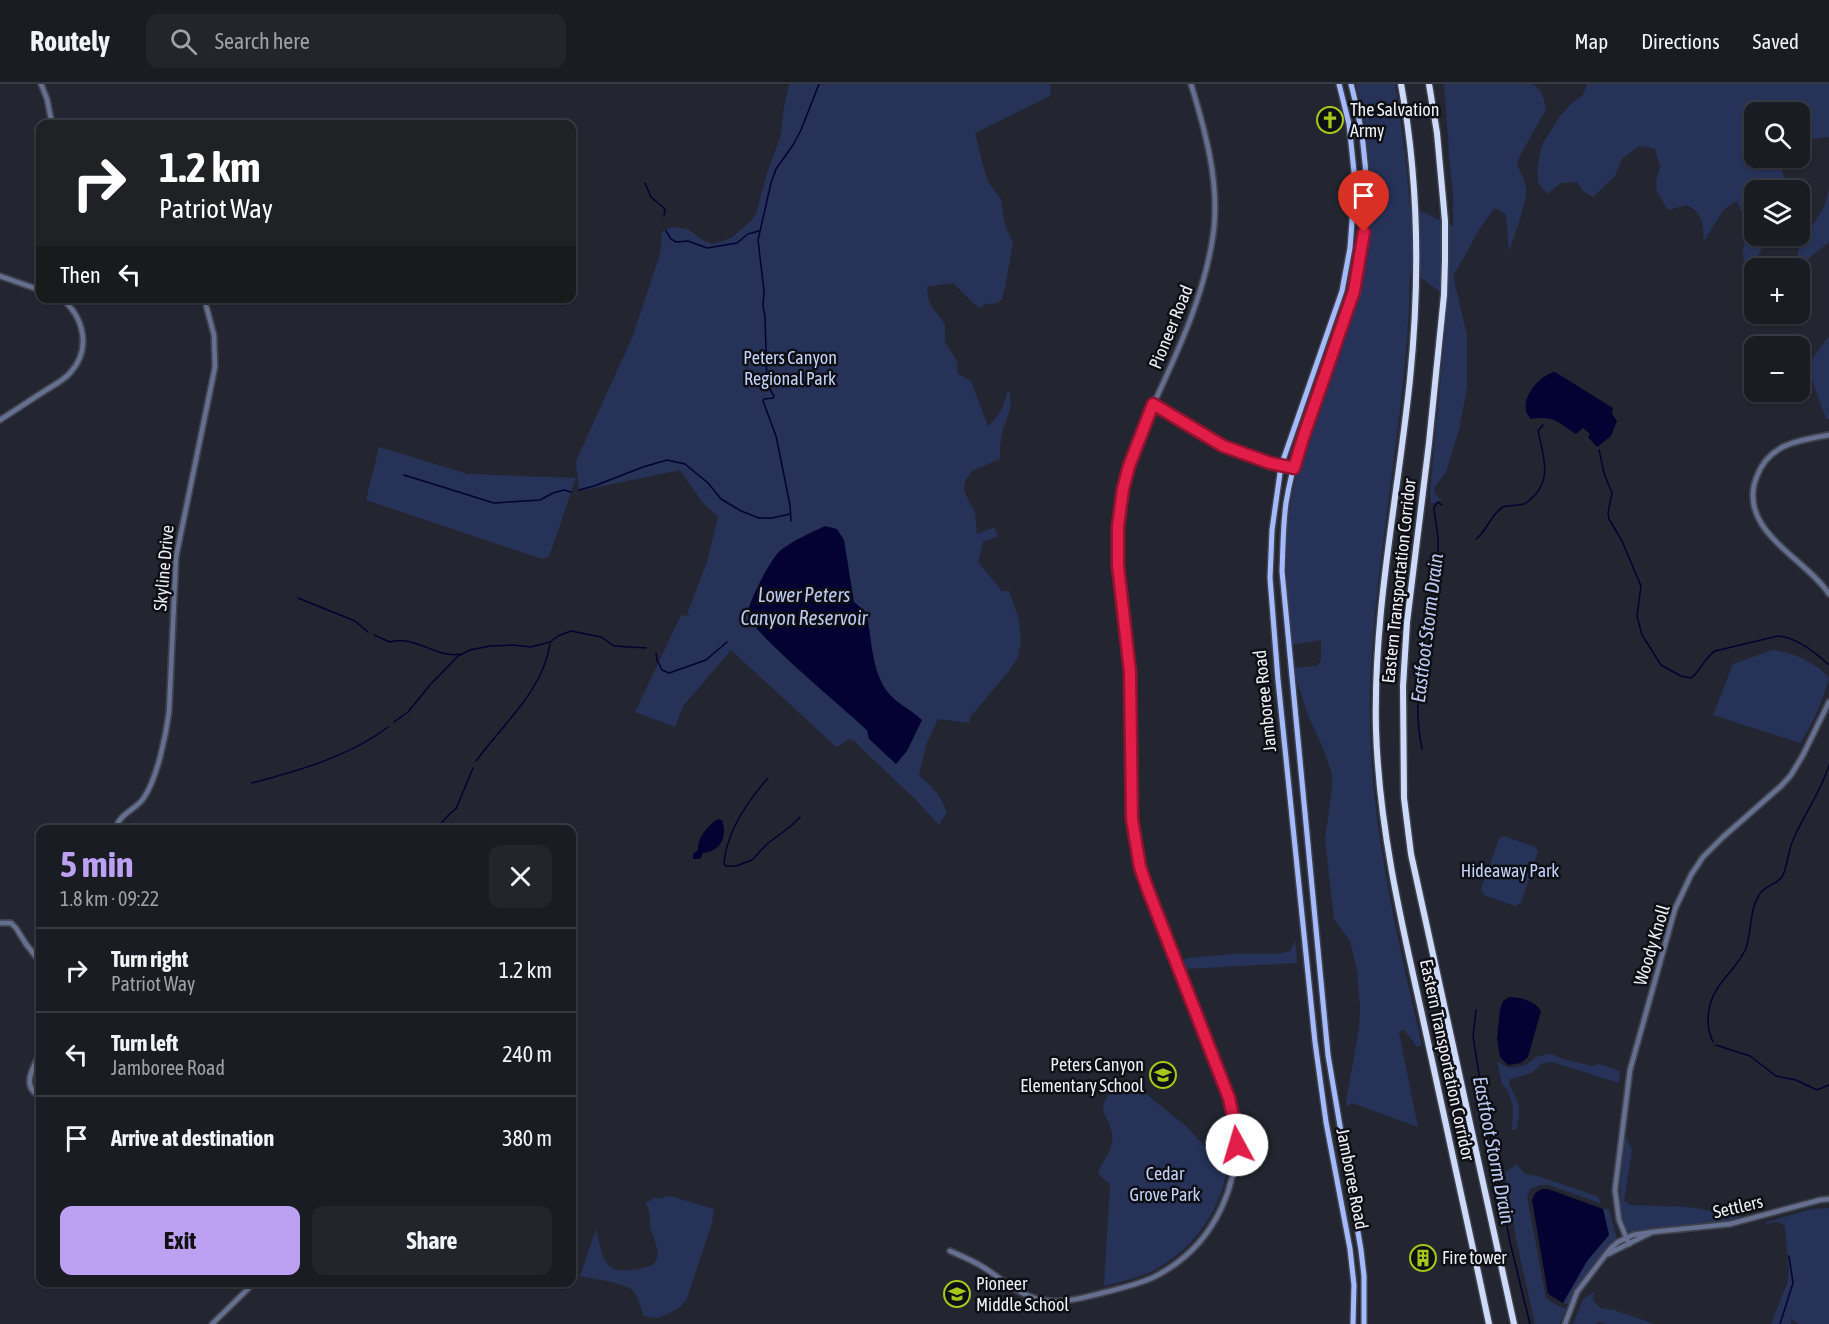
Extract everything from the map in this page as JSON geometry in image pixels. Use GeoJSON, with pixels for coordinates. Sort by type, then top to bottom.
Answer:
{"type":"FeatureCollection","features":[{"type":"Feature","properties":{"kind":"highway","name":"Eastern Transportation Corridor"},"geometry":{"type":"LineString","coordinates":[[1401,84],[1413,162],[1417,276],[1410,379],[1380,615],[1376,729],[1380,796],[1388,856],[1403,930],[1489,1324]]}},
{"type":"Feature","properties":{"kind":"highway","name":"Eastern Transportation Corridor"},"geometry":{"type":"LineString","coordinates":[[1429,84],[1437,133],[1445,221],[1444,295],[1407,622],[1403,686],[1404,798],[1411,854],[1514,1324]]}},
{"type":"Feature","properties":{"kind":"main road","name":"Jamboree Road"},"geometry":{"type":"LineString","coordinates":[[1339,84],[1349,124],[1355,181],[1350,248],[1342,291],[1281,466],[1272,530],[1270,578],[1318,1072],[1350,1249],[1354,1285],[1353,1324]]}},
{"type":"Feature","properties":{"kind":"main road","name":"Jamboree Road"},"geometry":{"type":"LineString","coordinates":[[1351,84],[1359,116],[1366,170],[1366,212],[1362,252],[1345,320],[1294,468],[1286,503],[1282,571],[1328,1055],[1361,1250],[1364,1276],[1364,1324]]}},
{"type":"Feature","properties":{"kind":"street"},"geometry":{"type":"LineString","coordinates":[[41,84],[51,120]]}},
{"type":"Feature","properties":{"kind":"street","name":"Pioneer Road"},"geometry":{"type":"LineString","coordinates":[[950,1251],[1035,1299],[1058,1301],[1091,1296],[1147,1280],[1182,1259],[1212,1225],[1232,1182],[1237,1145],[1233,1112],[1140,867],[1132,819],[1130,672],[1118,566],[1118,526],[1129,466],[1202,286],[1214,228],[1210,160],[1191,84]]}},
{"type":"Feature","properties":{"kind":"street"},"geometry":{"type":"LineString","coordinates":[[0,276],[36,290]]}},
{"type":"Feature","properties":{"kind":"street"},"geometry":{"type":"LineString","coordinates":[[0,420],[64,379],[80,358],[83,343],[80,323],[66,303]]}},
{"type":"Feature","properties":{"kind":"street","name":"Skyline Drive"},"geometry":{"type":"LineString","coordinates":[[117,825],[118,821],[136,807],[147,792],[167,727],[176,557],[215,367],[215,343],[206,303]]}},
{"type":"Feature","properties":{"kind":"street"},"geometry":{"type":"LineString","coordinates":[[1153,404],[1223,446],[1281,466],[1294,468]]}},
{"type":"Feature","properties":{"kind":"street"},"geometry":{"type":"LineString","coordinates":[[1829,435],[1794,442],[1775,451],[1760,468],[1753,493],[1754,508],[1763,527],[1829,594]]}},
{"type":"Feature","properties":{"kind":"street","name":"Woody Knoll"},"geometry":{"type":"LineString","coordinates":[[1628,1241],[1618,1220],[1615,1190],[1630,1070],[1676,909],[1691,875],[1703,857],[1791,775],[1829,702]]}},
{"type":"Feature","properties":{"kind":"street"},"geometry":{"type":"LineString","coordinates":[[0,923],[8,922],[14,925],[36,956]]}},
{"type":"Feature","properties":{"kind":"street"},"geometry":{"type":"LineString","coordinates":[[36,1063],[29,1080],[31,1088],[36,1092]]}},
{"type":"Feature","properties":{"kind":"street","name":"Settlers"},"geometry":{"type":"LineString","coordinates":[[1565,1324],[1577,1292],[1598,1264],[1608,1254],[1628,1241],[1652,1232],[1730,1224],[1829,1199]]}},
{"type":"Feature","properties":{"kind":"street"},"geometry":{"type":"LineString","coordinates":[[212,1324],[250,1287]]}},
{"type":"Feature","properties":{"kind":"green space","name":"Peters Canyon Regional Park"},"geometry":{"type":"Polygon","coordinates":[[[789,84],[1051,84],[1050,96],[975,133],[985,173],[990,185],[1001,199],[1005,225],[1013,243],[1002,299],[998,303],[985,304],[980,308],[953,283],[927,287],[932,307],[945,324],[945,342],[957,361],[958,374],[971,381],[988,426],[1001,409],[1008,389],[1010,395],[1009,412],[1001,439],[1000,459],[972,471],[965,481],[964,491],[975,513],[977,534],[994,527],[998,536],[983,542],[978,562],[1002,591],[1009,591],[1019,619],[1021,642],[1018,657],[970,717],[969,723],[938,719],[926,745],[919,775],[936,792],[947,812],[939,825],[854,741],[849,739],[835,746],[731,650],[683,706],[675,727],[635,712],[681,615],[690,616],[687,614],[707,562],[718,517],[702,502],[680,470],[579,491],[576,461],[632,338],[660,254],[662,232],[672,227],[688,229],[704,241],[714,244],[731,238],[751,221],[756,214],[767,173],[781,135],[789,84]]]}},
{"type":"Feature","properties":{"kind":"green space"},"geometry":{"type":"Polygon","coordinates":[[[1356,84],[1395,84],[1410,206],[1453,226],[1453,193],[1444,84],[1532,84],[1540,91],[1546,109],[1517,161],[1526,193],[1523,210],[1509,252],[1506,214],[1494,208],[1453,276],[1467,335],[1467,388],[1459,430],[1446,472],[1434,488],[1441,500],[1431,504],[1430,493],[1448,298],[1425,281],[1410,274],[1408,326],[1398,431],[1373,641],[1370,738],[1378,827],[1385,871],[1422,1046],[1416,1046],[1404,1029],[1399,1032],[1418,1127],[1352,1103],[1347,1107],[1346,1101],[1359,1029],[1357,970],[1350,941],[1334,919],[1325,839],[1332,774],[1307,713],[1293,668],[1317,666],[1321,660],[1321,640],[1292,645],[1287,589],[1287,532],[1292,495],[1313,421],[1356,300],[1367,246],[1370,219],[1369,165],[1356,84]]]}},
{"type":"Feature","properties":{"kind":"green space"},"geometry":{"type":"Polygon","coordinates":[[[1587,84],[1829,84],[1829,137],[1810,139],[1810,102],[1744,102],[1744,168],[1781,168],[1787,180],[1744,180],[1744,218],[1737,201],[1724,209],[1703,243],[1703,226],[1696,212],[1687,205],[1668,210],[1657,192],[1656,181],[1660,167],[1655,149],[1639,146],[1622,159],[1615,176],[1593,197],[1584,192],[1577,182],[1561,183],[1547,194],[1538,183],[1541,147],[1559,117],[1583,95],[1587,84]]]}},
{"type":"Feature","properties":{"kind":"green space"},"geometry":{"type":"Polygon","coordinates":[[[1829,188],[1829,242],[1809,258],[1797,258],[1800,246],[1810,246],[1810,228],[1825,202],[1829,188]]]}},
{"type":"Feature","properties":{"kind":"green space"},"geometry":{"type":"Polygon","coordinates":[[[1744,246],[1763,246],[1757,258],[1744,258],[1744,262],[1743,252],[1744,246]]]}},
{"type":"Feature","properties":{"kind":"green space"},"geometry":{"type":"Polygon","coordinates":[[[1829,336],[1829,419],[1826,419],[1811,377],[1811,361],[1829,336]]]}},
{"type":"Feature","properties":{"kind":"green space"},"geometry":{"type":"Polygon","coordinates":[[[379,447],[468,474],[576,478],[549,557],[542,559],[366,500],[379,447]]]}},
{"type":"Feature","properties":{"kind":"green space"},"geometry":{"type":"Polygon","coordinates":[[[1772,650],[1803,659],[1818,667],[1829,678],[1817,712],[1800,743],[1713,715],[1733,664],[1772,650]]]}},
{"type":"Feature","properties":{"kind":"green space","name":"Hideaway Park"},"geometry":{"type":"Polygon","coordinates":[[[1504,836],[1535,847],[1538,852],[1521,903],[1515,906],[1484,895],[1481,889],[1499,839],[1504,836]]]}},
{"type":"Feature","properties":{"kind":"green space"},"geometry":{"type":"Polygon","coordinates":[[[1295,940],[1297,963],[1185,969],[1182,960],[1233,954],[1280,954],[1291,950],[1295,940]]]}},
{"type":"Feature","properties":{"kind":"green space"},"geometry":{"type":"Polygon","coordinates":[[[1552,1054],[1563,1059],[1592,1066],[1599,1064],[1620,1071],[1619,1083],[1552,1062],[1541,1064],[1532,1073],[1510,1079],[1509,1083],[1519,1105],[1516,1130],[1512,1130],[1513,1107],[1508,1091],[1502,1084],[1497,1061],[1511,1068],[1526,1065],[1538,1056],[1552,1054]]]}},
{"type":"Feature","properties":{"kind":"green space","name":"Cedar Grove Park"},"geometry":{"type":"Polygon","coordinates":[[[1113,1084],[1141,1090],[1186,1126],[1227,1170],[1210,1217],[1189,1244],[1163,1265],[1148,1273],[1104,1286],[1110,1184],[1098,1174],[1112,1143],[1112,1132],[1103,1106],[1113,1084]]]}},
{"type":"Feature","properties":{"kind":"green space"},"geometry":{"type":"Polygon","coordinates":[[[1626,1137],[1632,1150],[1624,1201],[1631,1205],[1688,1207],[1743,1217],[1720,1223],[1627,1232],[1620,1196],[1626,1137]]]}},
{"type":"Feature","properties":{"kind":"green space"},"geometry":{"type":"Polygon","coordinates":[[[1516,1164],[1525,1174],[1538,1176],[1597,1196],[1602,1204],[1549,1185],[1530,1189],[1527,1197],[1546,1298],[1566,1308],[1560,1324],[1535,1324],[1517,1244],[1505,1173],[1516,1164]]]}},
{"type":"Feature","properties":{"kind":"green space"},"geometry":{"type":"Polygon","coordinates":[[[670,1196],[714,1209],[712,1223],[686,1301],[676,1310],[663,1316],[657,1318],[644,1316],[636,1296],[628,1287],[580,1276],[596,1229],[604,1258],[613,1268],[629,1270],[653,1264],[658,1254],[650,1226],[649,1212],[645,1204],[655,1197],[658,1199],[670,1196]]]}},
{"type":"Feature","properties":{"kind":"green space"},"geometry":{"type":"Polygon","coordinates":[[[1829,1208],[1829,1324],[1799,1324],[1791,1319],[1791,1324],[1771,1324],[1787,1284],[1789,1270],[1785,1226],[1776,1222],[1766,1225],[1767,1222],[1812,1209],[1829,1208]]]}},
{"type":"Feature","properties":{"kind":"green space"},"geometry":{"type":"Polygon","coordinates":[[[1603,1209],[1609,1209],[1617,1239],[1593,1264],[1568,1304],[1563,1303],[1587,1261],[1609,1235],[1603,1209]]]}},
{"type":"Feature","properties":{"kind":"green space"},"geometry":{"type":"Polygon","coordinates":[[[1594,1292],[1593,1300],[1600,1308],[1614,1310],[1655,1324],[1598,1322],[1596,1324],[1573,1324],[1583,1299],[1594,1292]]]}},
{"type":"Feature","properties":{"kind":"water"},"geometry":{"type":"Polygon","coordinates":[[[1555,372],[1613,408],[1612,414],[1617,421],[1611,436],[1597,447],[1588,437],[1590,434],[1583,428],[1576,434],[1556,421],[1546,418],[1531,419],[1527,413],[1527,398],[1531,391],[1542,378],[1555,372]]]}},
{"type":"Feature","properties":{"kind":"water","name":"Lower Peters Canyon Reservoir"},"geometry":{"type":"Polygon","coordinates":[[[825,526],[837,529],[844,540],[854,602],[866,612],[877,672],[881,681],[894,699],[922,720],[907,751],[896,764],[869,739],[867,730],[765,637],[748,615],[756,591],[777,554],[791,543],[825,526]]]}},
{"type":"Feature","properties":{"kind":"water"},"geometry":{"type":"Polygon","coordinates":[[[718,819],[722,820],[724,826],[719,846],[703,853],[700,859],[693,859],[693,854],[698,850],[699,841],[704,832],[718,819]]]}},
{"type":"Feature","properties":{"kind":"water"},"geometry":{"type":"Polygon","coordinates":[[[1509,997],[1527,1000],[1541,1011],[1528,1057],[1521,1063],[1508,1065],[1500,1057],[1497,1039],[1500,1009],[1503,1001],[1509,997]]]}},
{"type":"Feature","properties":{"kind":"water"},"geometry":{"type":"Polygon","coordinates":[[[1548,1189],[1603,1209],[1609,1235],[1587,1261],[1563,1303],[1548,1294],[1532,1200],[1535,1193],[1548,1189]]]}},
{"type":"Feature","properties":{"kind":"waterway"},"geometry":{"type":"LineString","coordinates":[[791,521],[776,436],[763,401],[774,396],[767,384],[764,291],[758,240],[776,169],[801,130],[819,84]]}},
{"type":"Feature","properties":{"kind":"waterway"},"geometry":{"type":"LineString","coordinates":[[645,183],[651,197],[665,209],[664,216]]}},
{"type":"Feature","properties":{"kind":"waterway"},"geometry":{"type":"LineString","coordinates":[[666,231],[676,242],[688,241],[707,248],[737,243],[748,234],[759,231]]}},
{"type":"Feature","properties":{"kind":"waterway"},"geometry":{"type":"LineString","coordinates":[[1476,539],[1499,510],[1506,506],[1526,503],[1541,487],[1545,470],[1538,431],[1543,425]]}},
{"type":"Feature","properties":{"kind":"waterway"},"geometry":{"type":"LineString","coordinates":[[1599,450],[1604,473],[1612,493],[1609,519],[1622,541],[1641,586],[1637,616],[1642,635],[1661,665],[1681,676],[1691,678],[1715,651],[1778,636],[1799,642],[1829,665]]}},
{"type":"Feature","properties":{"kind":"waterway"},"geometry":{"type":"LineString","coordinates":[[579,490],[667,460],[685,464],[708,483],[721,499],[741,511],[759,518],[790,514]]}},
{"type":"Feature","properties":{"kind":"waterway"},"geometry":{"type":"LineString","coordinates":[[404,475],[494,503],[540,500],[564,490],[571,492]]}},
{"type":"Feature","properties":{"kind":"waterway","name":"Eastfoot Storm Drain"},"geometry":{"type":"LineString","coordinates":[[1422,749],[1418,724],[1420,674],[1438,548],[1434,507],[1438,502],[1442,505]]}},
{"type":"Feature","properties":{"kind":"waterway"},"geometry":{"type":"LineString","coordinates":[[298,598],[355,621],[368,632]]}},
{"type":"Feature","properties":{"kind":"waterway"},"geometry":{"type":"LineString","coordinates":[[394,722],[408,712],[458,656],[470,650],[490,646],[531,647],[550,642],[571,631],[601,637],[614,646],[646,648]]}},
{"type":"Feature","properties":{"kind":"waterway"},"geometry":{"type":"LineString","coordinates":[[374,635],[390,642],[408,641],[443,653],[460,654]]}},
{"type":"Feature","properties":{"kind":"waterway"},"geometry":{"type":"LineString","coordinates":[[656,653],[662,670],[669,673],[706,660],[727,642]]}},
{"type":"Feature","properties":{"kind":"waterway"},"geometry":{"type":"LineString","coordinates":[[476,761],[530,692],[546,661],[550,644]]}},
{"type":"Feature","properties":{"kind":"waterway"},"geometry":{"type":"LineString","coordinates":[[252,783],[305,768],[340,754],[388,727]]}},
{"type":"Feature","properties":{"kind":"waterway"},"geometry":{"type":"LineString","coordinates":[[1713,1042],[1708,1022],[1709,1008],[1714,995],[1746,948],[1759,895],[1783,875],[1793,840],[1822,784],[1829,765]]}},
{"type":"Feature","properties":{"kind":"waterway"},"geometry":{"type":"LineString","coordinates":[[439,825],[456,809],[473,768]]}},
{"type":"Feature","properties":{"kind":"waterway"},"geometry":{"type":"LineString","coordinates":[[768,778],[733,829],[724,864],[736,866],[752,860],[767,844],[800,817]]}},
{"type":"Feature","properties":{"kind":"waterway","name":"Eastfoot Storm Drain"},"geometry":{"type":"LineString","coordinates":[[1476,1010],[1473,1036],[1481,1087],[1510,1242],[1530,1324]]}},
{"type":"Feature","properties":{"kind":"waterway"},"geometry":{"type":"LineString","coordinates":[[1716,1045],[1750,1056],[1776,1076],[1796,1080],[1817,1090],[1829,1085]]}},
{"type":"Feature","properties":{"kind":"waterway"},"geometry":{"type":"LineString","coordinates":[[1780,1324],[1793,1283],[1789,1256]]}},
{"type":"Feature","properties":{"kind":"place","name":"The Salvation Army"},"geometry":{"type":"Point","coordinates":[1330,120]}},
{"type":"Feature","properties":{"kind":"place","name":"Peters Canyon Elementary School"},"geometry":{"type":"Point","coordinates":[1163,1075]}},
{"type":"Feature","properties":{"kind":"place","name":"Fire tower"},"geometry":{"type":"Point","coordinates":[1423,1258]}},
{"type":"Feature","properties":{"kind":"place","name":"Pioneer Middle School"},"geometry":{"type":"Point","coordinates":[957,1294]}},
{"type":"Feature","properties":{"kind":"route"},"geometry":{"type":"LineString","coordinates":[[1237,1145],[1229,1098],[1148,890],[1135,843],[1130,770],[1130,660],[1117,549],[1120,508],[1136,443],[1153,404],[1223,446],[1270,463],[1294,468],[1354,291],[1364,232]]}}]}
